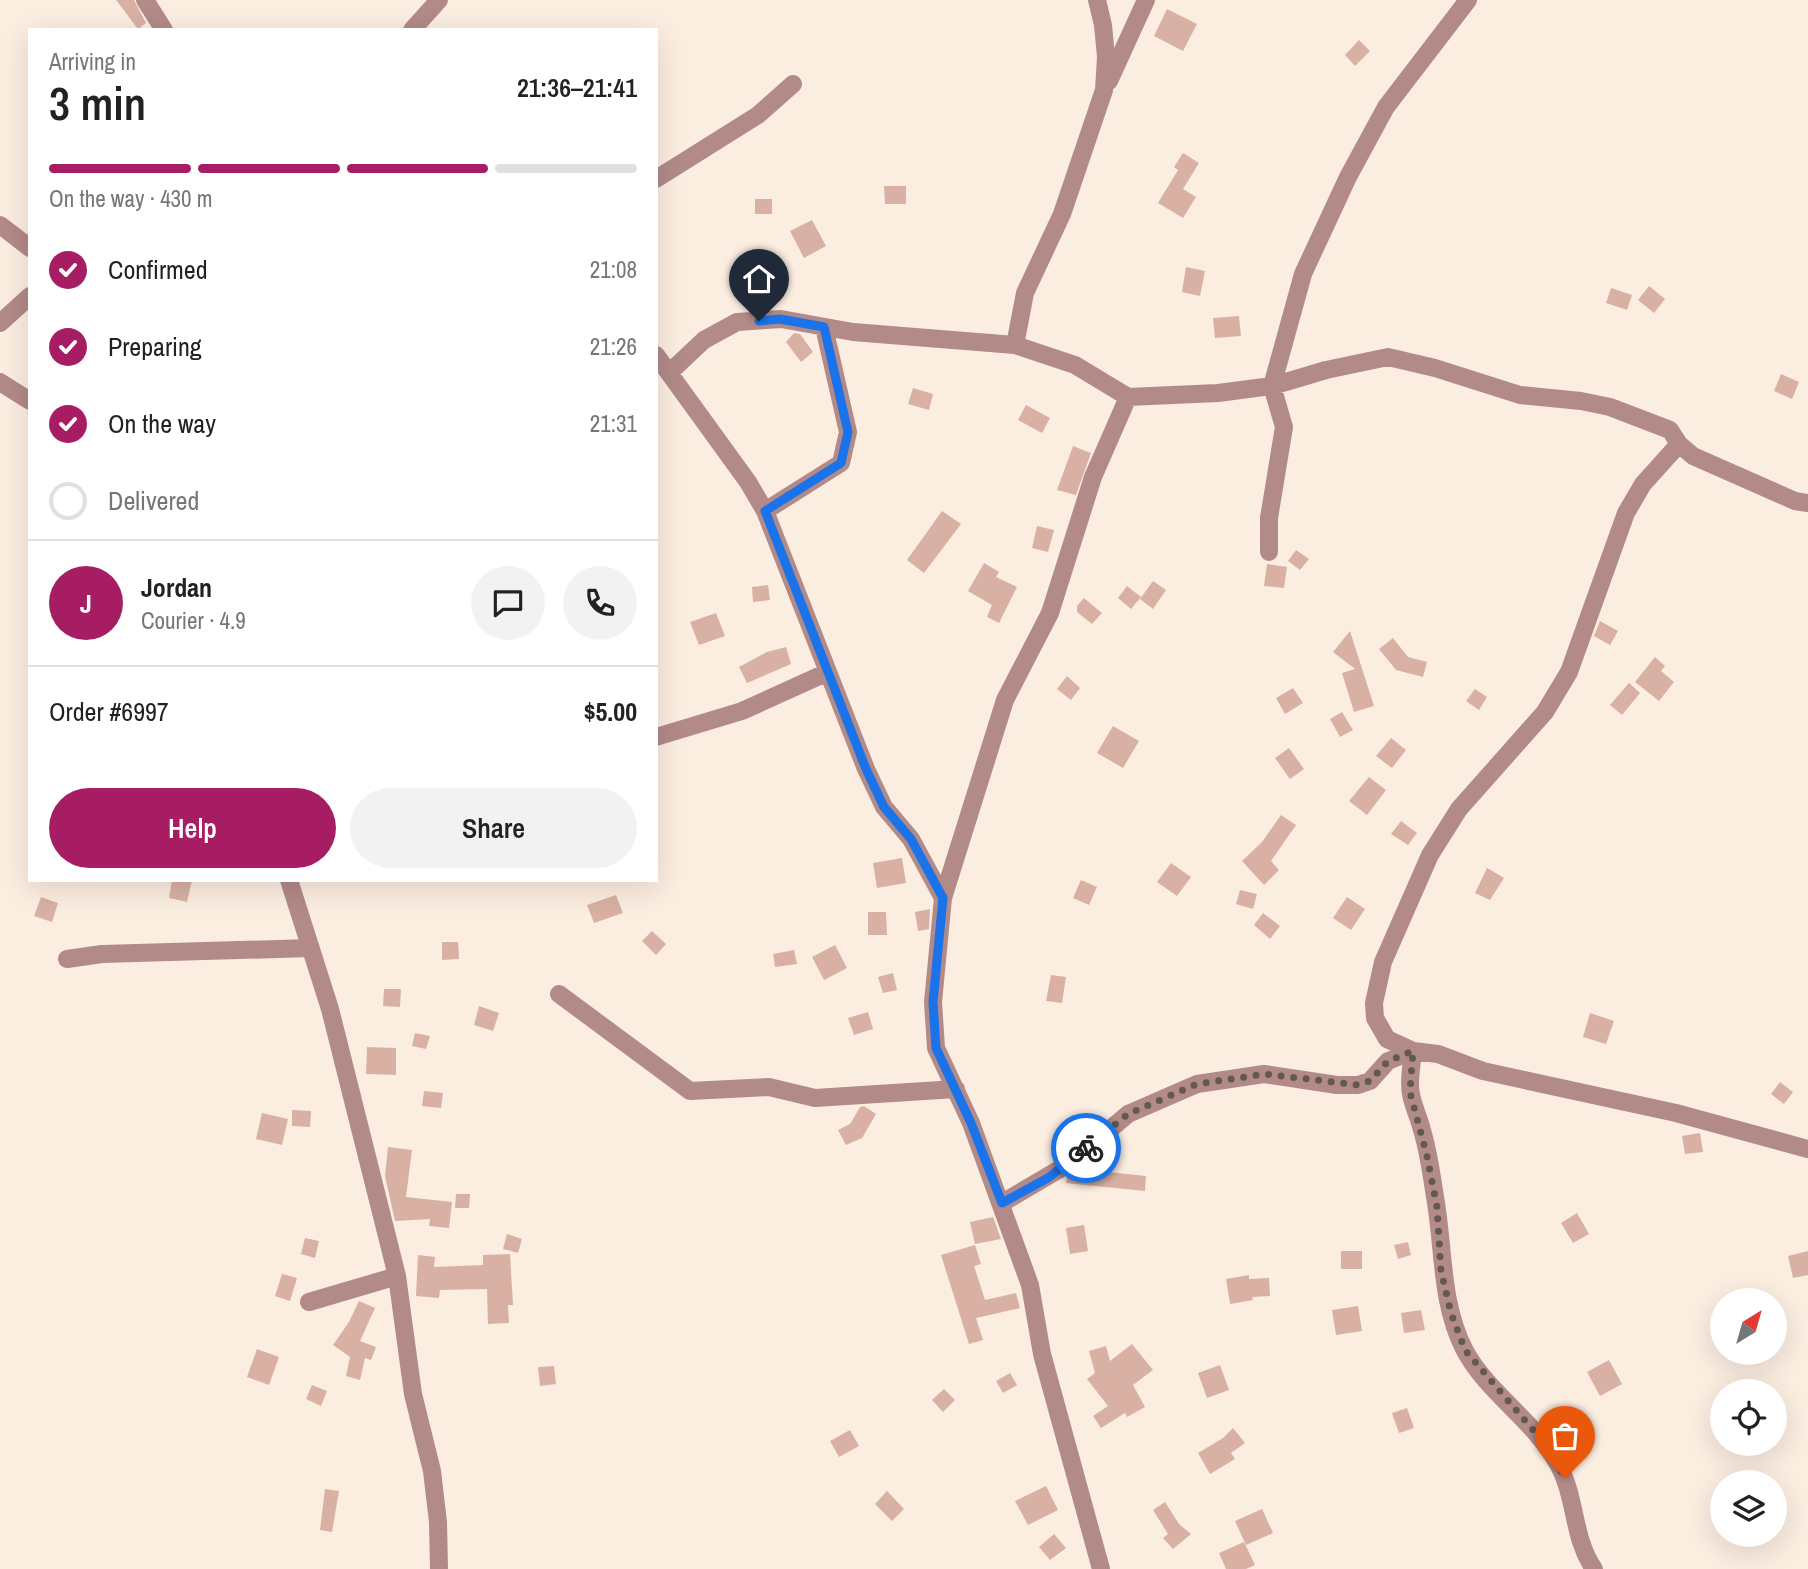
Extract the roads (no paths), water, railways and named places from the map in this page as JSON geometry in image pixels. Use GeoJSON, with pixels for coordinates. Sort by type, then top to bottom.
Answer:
{"type":"FeatureCollection","features":[{"type":"Feature","properties":{"kind":"street"},"geometry":{"type":"LineString","coordinates":[[145,0],[163,28]]}},
{"type":"Feature","properties":{"kind":"street"},"geometry":{"type":"LineString","coordinates":[[414,28],[439,0]]}},
{"type":"Feature","properties":{"kind":"street"},"geometry":{"type":"LineString","coordinates":[[1097,0],[1103,25],[1104,90]]}},
{"type":"Feature","properties":{"kind":"street"},"geometry":{"type":"LineString","coordinates":[[1015,345],[1025,293],[1062,214],[1104,90],[1146,0]]}},
{"type":"Feature","properties":{"kind":"street"},"geometry":{"type":"LineString","coordinates":[[1269,552],[1269,517],[1284,427],[1272,386],[1303,274],[1348,177],[1386,107],[1468,0]]}},
{"type":"Feature","properties":{"kind":"street"},"geometry":{"type":"LineString","coordinates":[[658,178],[758,115],[793,84]]}},
{"type":"Feature","properties":{"kind":"street"},"geometry":{"type":"LineString","coordinates":[[0,225],[28,246]]}},
{"type":"Feature","properties":{"kind":"street"},"geometry":{"type":"LineString","coordinates":[[0,323],[28,298]]}},
{"type":"Feature","properties":{"kind":"street"},"geometry":{"type":"LineString","coordinates":[[670,372],[704,340],[737,322],[780,319],[824,327],[1015,345],[1075,365],[1128,397],[1218,393],[1272,386],[1325,370],[1388,357],[1435,368],[1520,395],[1581,401],[1610,407],[1670,430],[1679,444],[1693,456],[1747,481],[1808,503]]}},
{"type":"Feature","properties":{"kind":"street"},"geometry":{"type":"LineString","coordinates":[[765,511],[841,463],[848,432],[824,327]]}},
{"type":"Feature","properties":{"kind":"street"},"geometry":{"type":"LineString","coordinates":[[658,357],[748,482],[765,511],[866,769],[884,807],[911,839],[943,898]]}},
{"type":"Feature","properties":{"kind":"street"},"geometry":{"type":"LineString","coordinates":[[0,382],[28,400]]}},
{"type":"Feature","properties":{"kind":"street"},"geometry":{"type":"LineString","coordinates":[[1101,1569],[1042,1354],[1030,1285],[1002,1203],[956,1089],[936,1048],[933,1002],[943,898],[1005,700],[1050,613],[1093,477],[1128,397]]}},
{"type":"Feature","properties":{"kind":"street"},"geometry":{"type":"LineString","coordinates":[[1679,444],[1643,484],[1626,513],[1569,672],[1545,712],[1460,809],[1425,867],[1383,962],[1374,1003],[1375,1018],[1387,1039],[1413,1051],[1438,1054],[1483,1071],[1513,1074],[1676,1112],[1808,1149]]}},
{"type":"Feature","properties":{"kind":"street"},"geometry":{"type":"LineString","coordinates":[[658,736],[742,711],[828,672]]}},
{"type":"Feature","properties":{"kind":"street"},"geometry":{"type":"LineString","coordinates":[[290,882],[330,1009],[397,1276],[413,1394],[432,1471],[438,1522],[439,1569]]}},
{"type":"Feature","properties":{"kind":"street"},"geometry":{"type":"LineString","coordinates":[[66,959],[102,954],[311,948]]}},
{"type":"Feature","properties":{"kind":"street"},"geometry":{"type":"LineString","coordinates":[[559,994],[690,1091],[768,1087],[815,1098],[956,1089]]}},
{"type":"Feature","properties":{"kind":"street"},"geometry":{"type":"LineString","coordinates":[[1002,1203],[1070,1163],[1128,1114],[1197,1084],[1265,1074],[1358,1085],[1370,1081],[1388,1061],[1413,1051]]}},
{"type":"Feature","properties":{"kind":"street"},"geometry":{"type":"LineString","coordinates":[[1413,1051],[1410,1092],[1425,1143],[1437,1207],[1441,1271],[1451,1313],[1465,1350],[1485,1377],[1528,1422],[1559,1465],[1571,1492],[1577,1535],[1594,1569]]}},
{"type":"Feature","properties":{"kind":"street"},"geometry":{"type":"LineString","coordinates":[[309,1302],[397,1276]]}}]}
